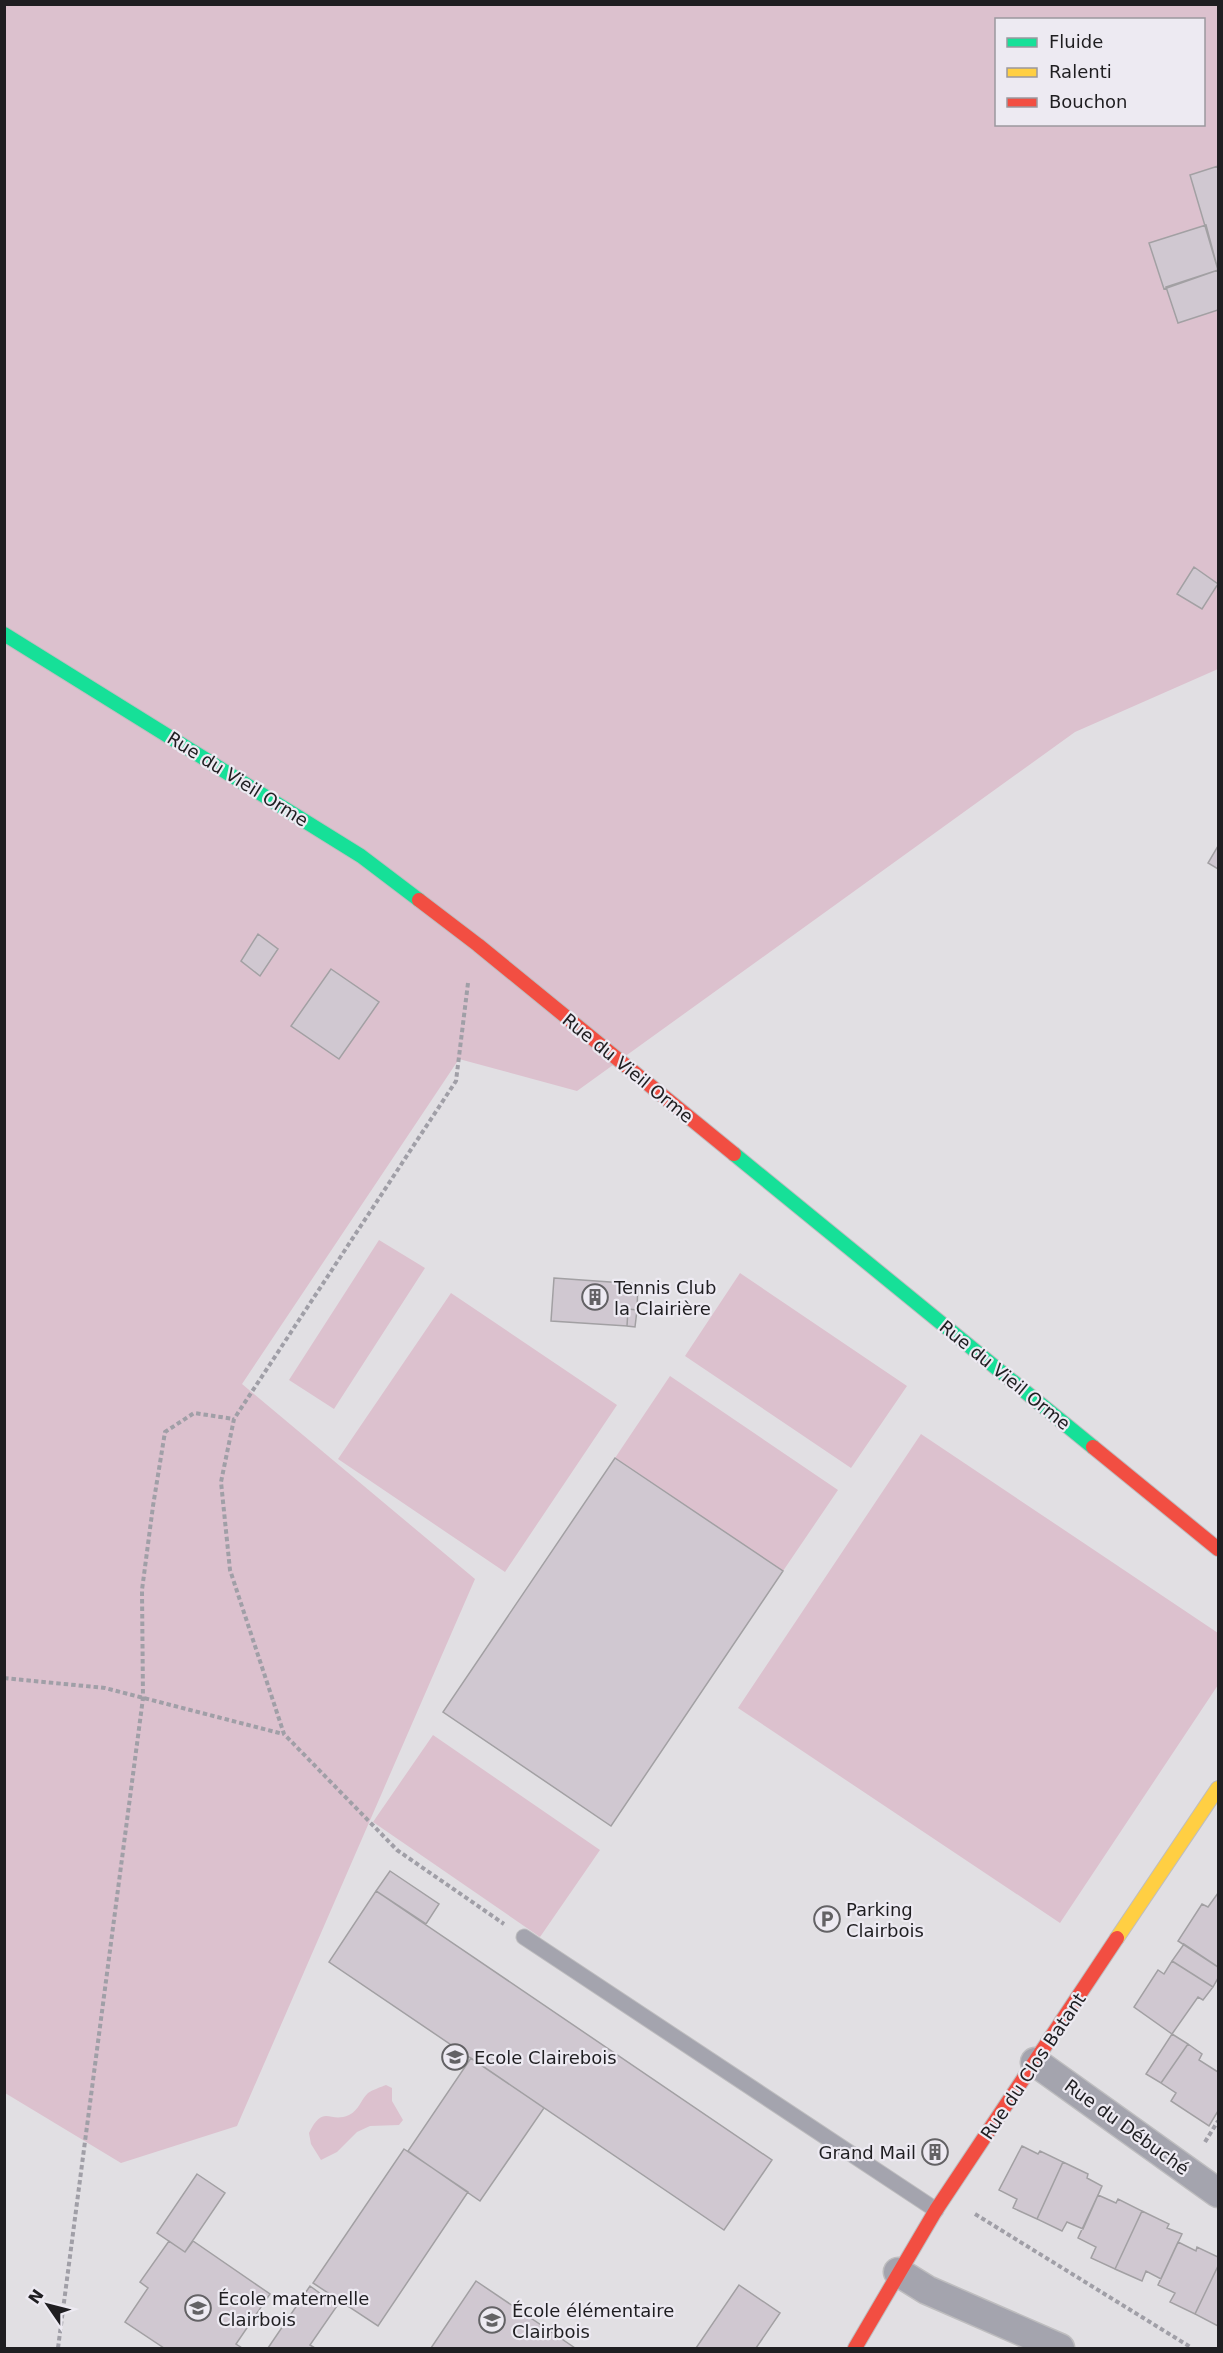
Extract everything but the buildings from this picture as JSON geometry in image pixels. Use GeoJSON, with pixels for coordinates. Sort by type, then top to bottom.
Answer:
{"type":"FeatureCollection","features":[{"type":"Feature","properties":{"kind":"street","name":"Rue du Vieil Orme"},"geometry":{"type":"LineString","coordinates":[[4,634],[361,856],[478,945],[1218,1549]]}},
{"type":"Feature","properties":{"kind":"street","name":"Rue du Clos Batant"},"geometry":{"type":"LineString","coordinates":[[855,2349],[936,2210],[1218,1788]]}},
{"type":"Feature","properties":{"kind":"street","name":"Rue du Débuché"},"geometry":{"type":"LineString","coordinates":[[1035,2062],[1218,2193]]}},
{"type":"Feature","properties":{"kind":"street"},"geometry":{"type":"LineString","coordinates":[[898,2272],[927,2290],[1060,2349]]}},
{"type":"Feature","properties":{"kind":"lane"},"geometry":{"type":"LineString","coordinates":[[524,1937],[936,2210]]}},
{"type":"Feature","properties":{"kind":"path"},"geometry":{"type":"LineString","coordinates":[[478,945],[471,957],[456,1081],[234,1419],[221,1482],[230,1570],[284,1734],[397,1850],[524,1937]]}},
{"type":"Feature","properties":{"kind":"path"},"geometry":{"type":"LineString","coordinates":[[58,2349],[143,1698],[142,1590],[165,1432],[194,1413],[234,1419]]}},
{"type":"Feature","properties":{"kind":"path"},"geometry":{"type":"LineString","coordinates":[[4,1678],[105,1688],[284,1734]]}},
{"type":"Feature","properties":{"kind":"path"},"geometry":{"type":"LineString","coordinates":[[946,2196],[1192,2349]]}},
{"type":"Feature","properties":{"kind":"shaded area"},"geometry":{"type":"Polygon","coordinates":[[[5,5],[1218,5],[1218,669],[1075,732],[577,1091],[459,1059],[242,1384],[475,1579],[237,2126],[121,2163],[5,2093],[5,5]]]}},
{"type":"Feature","properties":{"kind":"shaded area"},"geometry":{"type":"Polygon","coordinates":[[[379,1240],[425,1268],[334,1409],[289,1380],[379,1240]]]}},
{"type":"Feature","properties":{"kind":"shaded area"},"geometry":{"type":"Polygon","coordinates":[[[740,1273],[907,1386],[851,1468],[685,1356],[740,1273]]]}},
{"type":"Feature","properties":{"kind":"shaded area"},"geometry":{"type":"Polygon","coordinates":[[[451,1293],[617,1405],[505,1572],[338,1459],[451,1293]]]}},
{"type":"Feature","properties":{"kind":"shaded area"},"geometry":{"type":"Polygon","coordinates":[[[670,1376],[838,1490],[783,1571],[615,1458],[670,1376]]]}},
{"type":"Feature","properties":{"kind":"shaded area"},"geometry":{"type":"Polygon","coordinates":[[[921,1434],[1218,1633],[1218,1685],[1060,1923],[738,1708],[921,1434]]]}},
{"type":"Feature","properties":{"kind":"shaded area"},"geometry":{"type":"Polygon","coordinates":[[[433,1735],[600,1850],[540,1937],[373,1822],[433,1735]]]}},
{"type":"Feature","properties":{"kind":"shaded area"},"geometry":{"type":"Polygon","coordinates":[[[386,2085],[392,2088],[392,2101],[403,2120],[399,2125],[370,2126],[357,2132],[337,2152],[321,2160],[311,2144],[309,2133],[314,2124],[323,2116],[349,2115],[355,2111],[368,2093],[386,2085]]]}},
{"type":"Feature","properties":{"kind":"traffic: fast"},"geometry":{"type":"LineString","coordinates":[[4,634],[361,856],[419,900]]}},
{"type":"Feature","properties":{"kind":"traffic: fast"},"geometry":{"type":"LineString","coordinates":[[734,1154],[1093,1447]]}},
{"type":"Feature","properties":{"kind":"traffic: slow"},"geometry":{"type":"LineString","coordinates":[[1117,1938],[1218,1788]]}},
{"type":"Feature","properties":{"kind":"traffic: jam"},"geometry":{"type":"LineString","coordinates":[[419,900],[478,945],[734,1154]]}},
{"type":"Feature","properties":{"kind":"traffic: jam"},"geometry":{"type":"LineString","coordinates":[[1093,1447],[1218,1549]]}},
{"type":"Feature","properties":{"kind":"traffic: jam"},"geometry":{"type":"LineString","coordinates":[[855,2348],[936,2210],[1117,1938]]}},
{"type":"Feature","properties":{"kind":"place","name":"Tennis Club la Clairière"},"geometry":{"type":"Point","coordinates":[595,1297]}},
{"type":"Feature","properties":{"kind":"place","name":"Parking Clairbois"},"geometry":{"type":"Point","coordinates":[827,1919]}},
{"type":"Feature","properties":{"kind":"place","name":"Ecole Clairebois"},"geometry":{"type":"Point","coordinates":[455,2057]}},
{"type":"Feature","properties":{"kind":"place","name":"Grand Mail"},"geometry":{"type":"Point","coordinates":[935,2152]}},
{"type":"Feature","properties":{"kind":"place","name":"École maternelle Clairbois"},"geometry":{"type":"Point","coordinates":[198,2308]}},
{"type":"Feature","properties":{"kind":"place","name":"École élémentaire Clairbois"},"geometry":{"type":"Point","coordinates":[492,2320]}}]}
